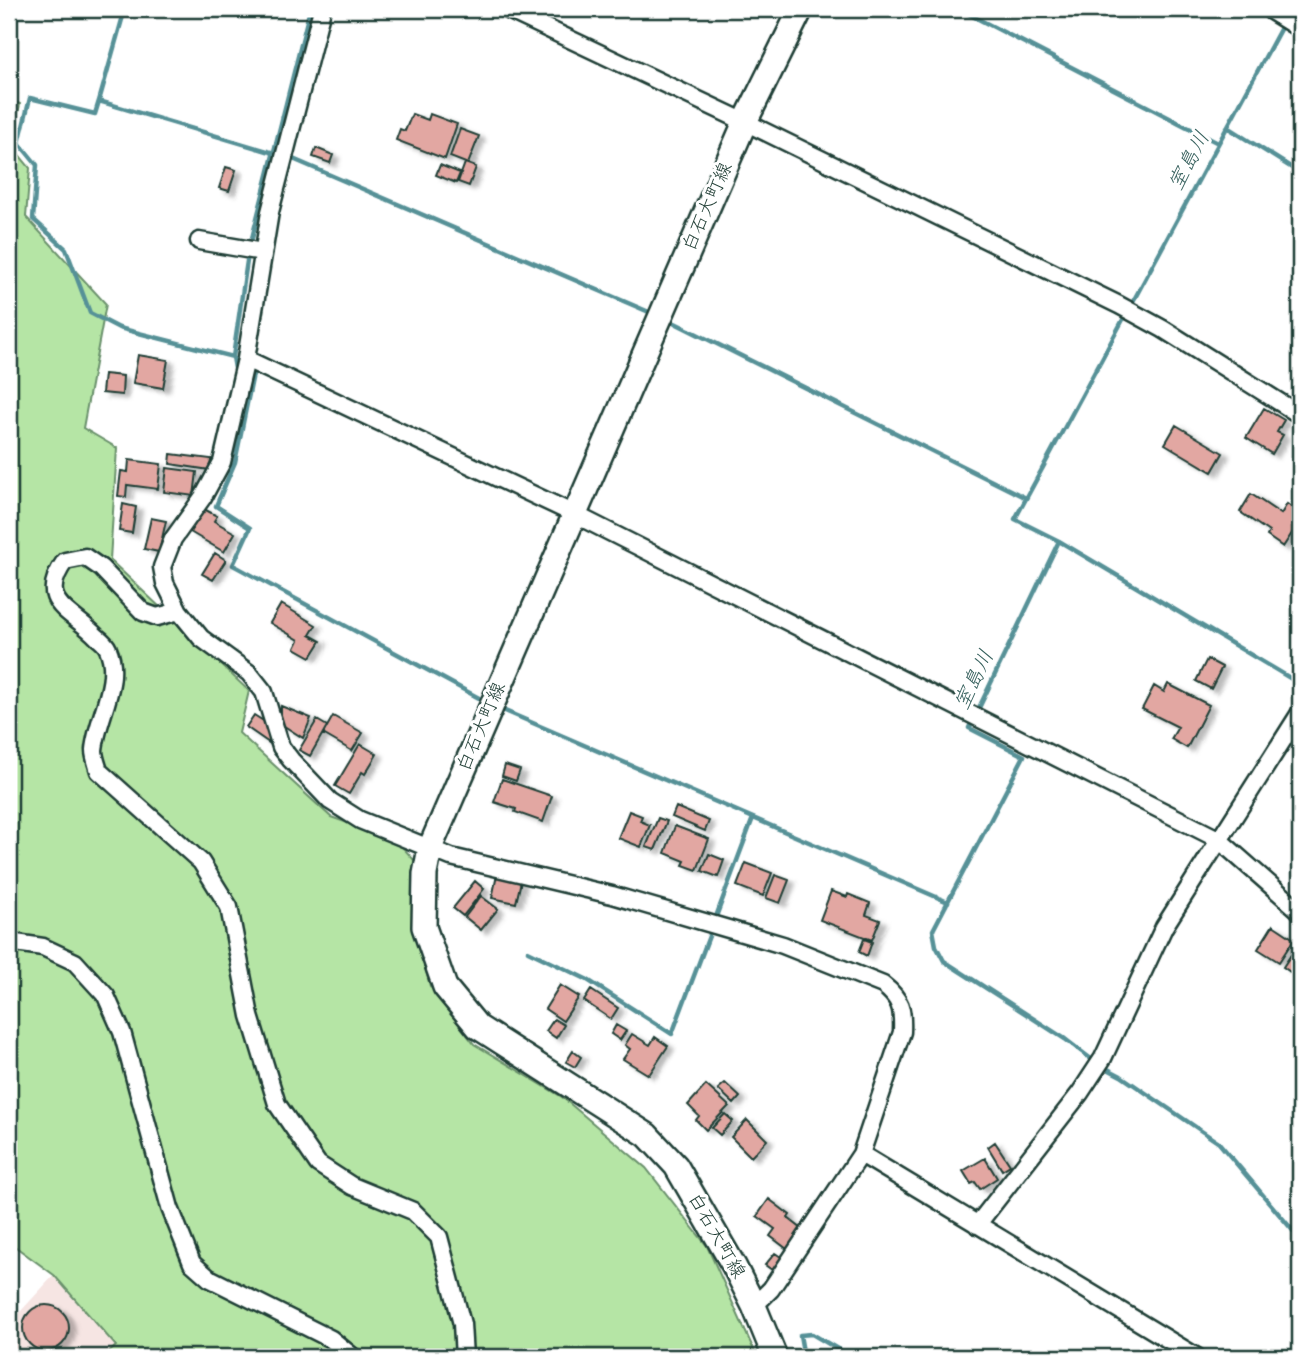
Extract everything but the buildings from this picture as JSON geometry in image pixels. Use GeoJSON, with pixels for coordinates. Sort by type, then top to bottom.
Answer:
{"type":"FeatureCollection","features":[{"type":"Feature","properties":{"kind":"main road","name":"白石大町線"},"geometry":{"type":"LineString","coordinates":[[775,1357],[734,1266],[676,1166],[647,1135],[478,1027],[445,986],[424,927],[425,874],[430,848],[574,514],[745,122],[801,9]]}},
{"type":"Feature","properties":{"kind":"street"},"geometry":{"type":"LineString","coordinates":[[322,9],[270,212],[254,251],[246,359],[222,461],[203,497],[173,539],[162,567],[165,583],[179,611],[201,638],[248,673],[264,692],[281,747],[330,800],[360,820],[451,857],[612,895],[783,945],[883,985],[895,994],[903,1014],[902,1032],[861,1154],[771,1289],[754,1306]]}},
{"type":"Feature","properties":{"kind":"street"},"geometry":{"type":"LineString","coordinates":[[506,9],[745,122],[1119,305],[1163,329],[1300,415]]}},
{"type":"Feature","properties":{"kind":"street"},"geometry":{"type":"LineString","coordinates":[[199,241],[254,251]]}},
{"type":"Feature","properties":{"kind":"street"},"geometry":{"type":"LineString","coordinates":[[246,359],[574,514],[1218,839],[1300,911]]}},
{"type":"Feature","properties":{"kind":"street"},"geometry":{"type":"LineString","coordinates":[[179,611],[158,617],[143,612],[101,568],[85,557],[65,561],[54,576],[53,593],[59,605],[83,622],[107,647],[113,670],[94,752],[99,771],[201,862],[229,907],[250,1016],[277,1104],[318,1164],[352,1186],[413,1211],[439,1237],[462,1324],[464,1357]]}},
{"type":"Feature","properties":{"kind":"street"},"geometry":{"type":"LineString","coordinates":[[977,1225],[1080,1093],[1098,1064],[1164,927],[1300,713]]}},
{"type":"Feature","properties":{"kind":"street"},"geometry":{"type":"LineString","coordinates":[[9,942],[43,947],[75,962],[106,996],[122,1032],[170,1208],[192,1263],[209,1278],[331,1339],[353,1357]]}},
{"type":"Feature","properties":{"kind":"street"},"geometry":{"type":"LineString","coordinates":[[861,1154],[1197,1357]]}},
{"type":"Feature","properties":{"kind":"shaded area"},"geometry":{"type":"Polygon","coordinates":[[[54,1275],[117,1347],[104,1357],[17,1357],[9,1347],[9,1324],[54,1275]]]}},
{"type":"Feature","properties":{"kind":"green space"},"geometry":{"type":"Polygon","coordinates":[[[9,99],[20,104],[11,145],[30,168],[26,217],[106,304],[83,428],[117,448],[110,560],[249,691],[239,733],[331,817],[396,840],[416,862],[413,925],[430,986],[474,1044],[562,1097],[646,1168],[707,1246],[757,1357],[104,1357],[116,1346],[54,1275],[9,1242],[9,99]]]}},
{"type":"Feature","properties":{"kind":"waterway"},"geometry":{"type":"LineString","coordinates":[[125,9],[99,101],[274,153]]}},
{"type":"Feature","properties":{"kind":"waterway"},"geometry":{"type":"LineString","coordinates":[[250,246],[310,9]]}},
{"type":"Feature","properties":{"kind":"waterway"},"geometry":{"type":"LineString","coordinates":[[959,9],[1218,143]]}},
{"type":"Feature","properties":{"kind":"waterway","name":"室島川"},"geometry":{"type":"LineString","coordinates":[[1130,307],[1291,9]]}},
{"type":"Feature","properties":{"kind":"waterway"},"geometry":{"type":"LineString","coordinates":[[99,101],[95,114],[30,98],[19,143],[37,165],[33,219],[66,249],[90,313],[119,328],[233,357]]}},
{"type":"Feature","properties":{"kind":"waterway"},"geometry":{"type":"LineString","coordinates":[[1227,127],[1300,173]]}},
{"type":"Feature","properties":{"kind":"waterway"},"geometry":{"type":"LineString","coordinates":[[293,159],[649,312]]}},
{"type":"Feature","properties":{"kind":"waterway"},"geometry":{"type":"LineString","coordinates":[[235,368],[233,357],[248,254]]}},
{"type":"Feature","properties":{"kind":"waterway","name":"室島川"},"geometry":{"type":"LineString","coordinates":[[977,712],[1059,541],[1015,519],[1126,314]]}},
{"type":"Feature","properties":{"kind":"waterway"},"geometry":{"type":"LineString","coordinates":[[675,323],[1026,498]]}},
{"type":"Feature","properties":{"kind":"waterway"},"geometry":{"type":"LineString","coordinates":[[253,374],[235,462],[216,506],[250,528],[233,565],[479,698]]}},
{"type":"Feature","properties":{"kind":"waterway"},"geometry":{"type":"LineString","coordinates":[[1059,541],[1300,684]]}},
{"type":"Feature","properties":{"kind":"waterway"},"geometry":{"type":"LineString","coordinates":[[505,711],[948,902]]}},
{"type":"Feature","properties":{"kind":"waterway","name":"室島川"},"geometry":{"type":"LineString","coordinates":[[973,719],[969,728],[1024,756],[933,930],[936,946],[944,961],[1065,1039],[1095,1062]]}},
{"type":"Feature","properties":{"kind":"waterway"},"geometry":{"type":"LineString","coordinates":[[717,914],[753,818]]}},
{"type":"Feature","properties":{"kind":"waterway"},"geometry":{"type":"LineString","coordinates":[[528,951],[586,979],[672,1034],[709,936]]}},
{"type":"Feature","properties":{"kind":"waterway","name":"室島川"},"geometry":{"type":"LineString","coordinates":[[1102,1066],[1219,1143],[1300,1239]]}},
{"type":"Feature","properties":{"kind":"waterway"},"geometry":{"type":"LineString","coordinates":[[804,1357],[800,1335],[812,1334],[851,1357]]}}]}
